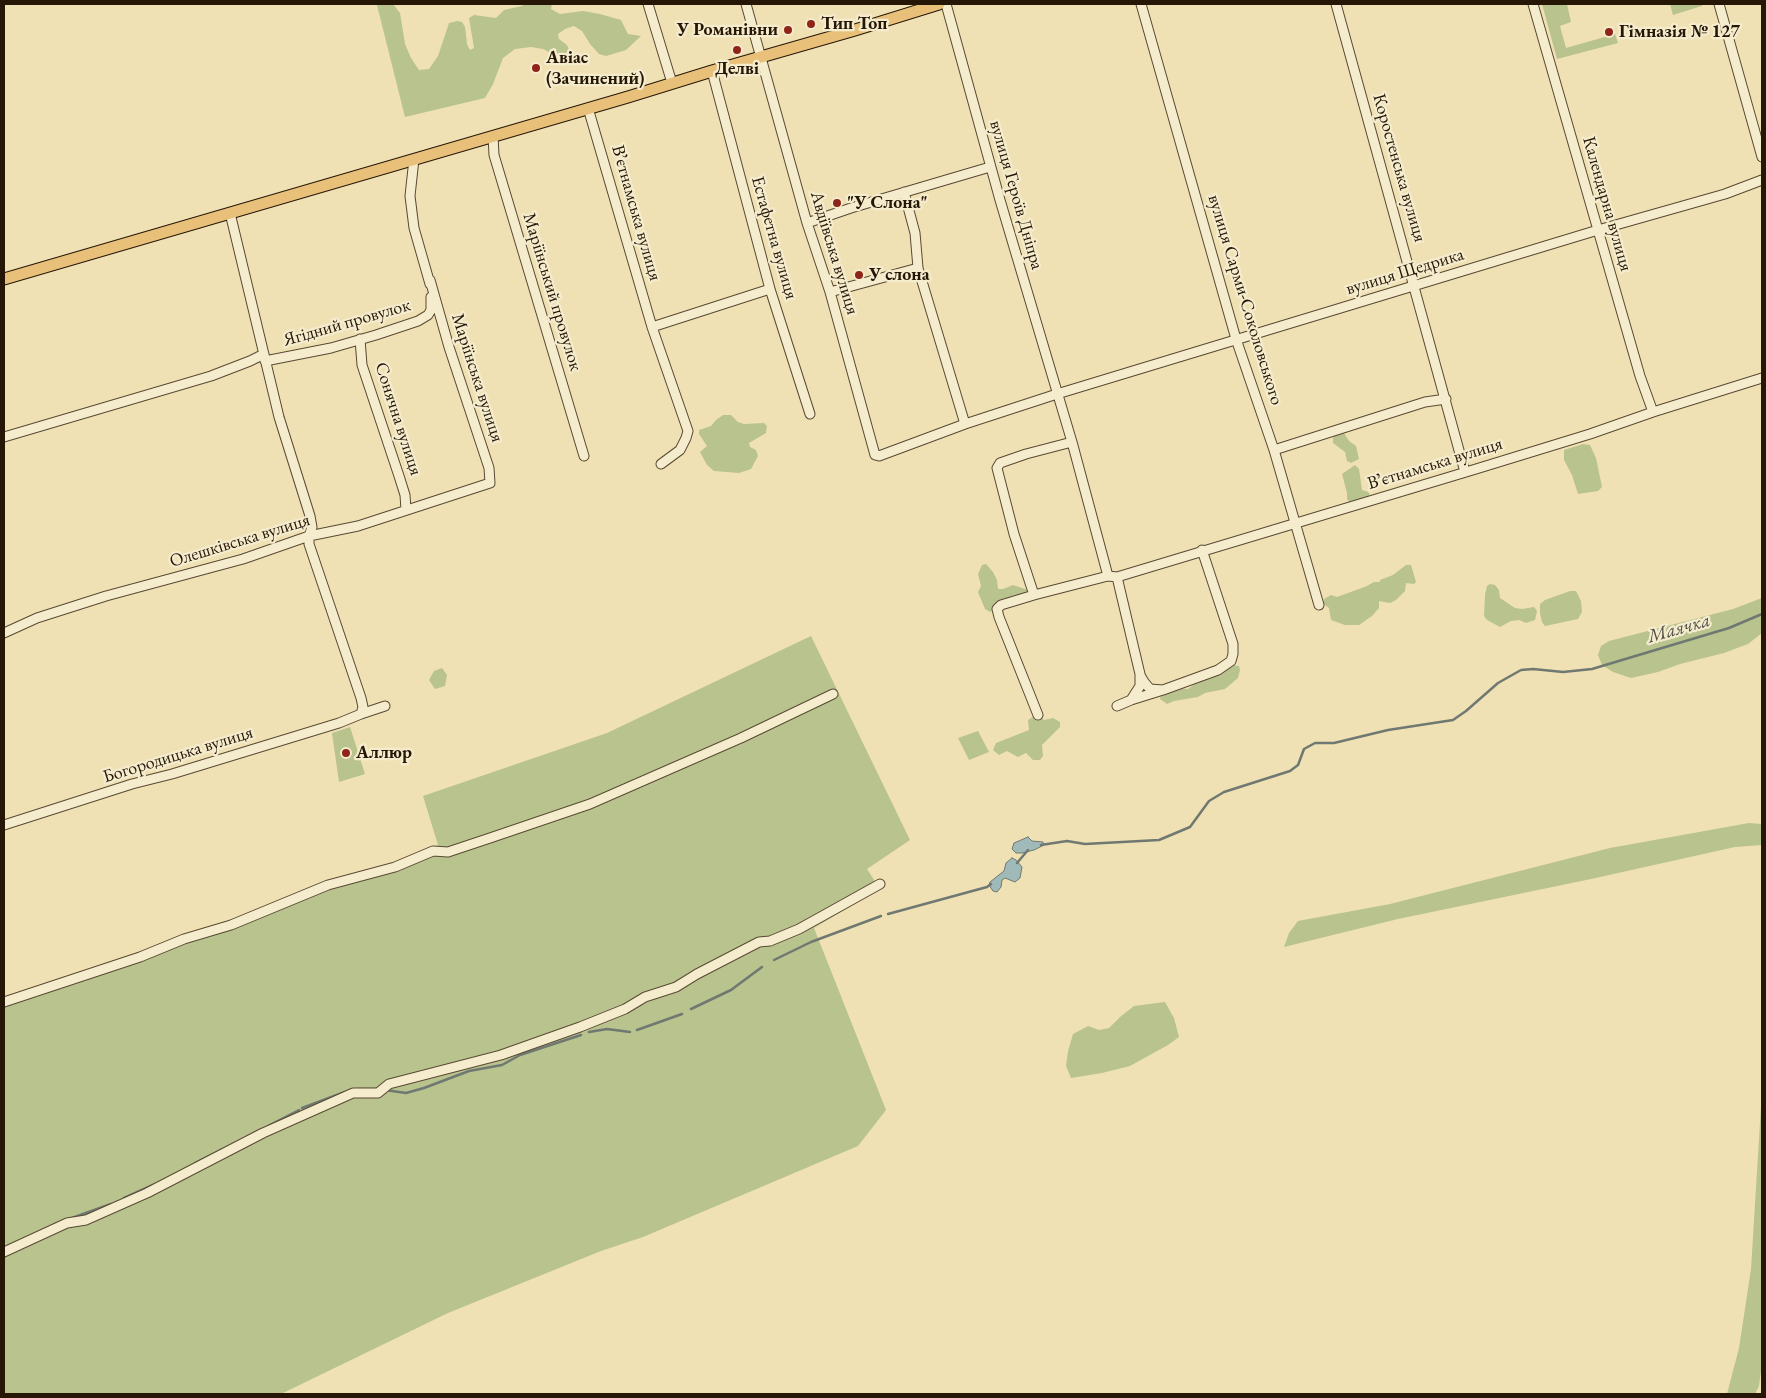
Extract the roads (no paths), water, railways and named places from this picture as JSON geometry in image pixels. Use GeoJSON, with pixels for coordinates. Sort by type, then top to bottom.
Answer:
{"type":"FeatureCollection","features":[{"type":"Feature","properties":{"kind":"main road"},"geometry":{"type":"LineString","coordinates":[[4,280],[940,4]]}},
{"type":"Feature","properties":{"kind":"street"},"geometry":{"type":"LineString","coordinates":[[648,4],[672,83]]}},
{"type":"Feature","properties":{"kind":"street","name":"Авдіївська вулиця"},"geometry":{"type":"LineString","coordinates":[[746,4],[807,223],[830,292],[875,455],[879,456],[966,424]]}},
{"type":"Feature","properties":{"kind":"street","name":"вулиця Героїв Дніпра"},"geometry":{"type":"LineString","coordinates":[[946,4],[990,166],[1140,674]]}},
{"type":"Feature","properties":{"kind":"street","name":"вулиця Сарми-Соколовського"},"geometry":{"type":"LineString","coordinates":[[1141,4],[1236,338],[1274,450],[1319,605]]}},
{"type":"Feature","properties":{"kind":"street","name":"Коростенська вулиця"},"geometry":{"type":"LineString","coordinates":[[1336,4],[1465,472]]}},
{"type":"Feature","properties":{"kind":"street","name":"Календарна вулиця"},"geometry":{"type":"LineString","coordinates":[[1533,4],[1640,376],[1653,412]]}},
{"type":"Feature","properties":{"kind":"street"},"geometry":{"type":"LineString","coordinates":[[1719,4],[1762,157]]}},
{"type":"Feature","properties":{"kind":"street","name":"Естафетна вулиця"},"geometry":{"type":"LineString","coordinates":[[712,70],[770,289],[810,414]]}},
{"type":"Feature","properties":{"kind":"street","name":"Вʼєтнамська вулиця"},"geometry":{"type":"LineString","coordinates":[[588,108],[652,327],[688,431],[680,450],[661,464]]}},
{"type":"Feature","properties":{"kind":"street","name":"Маріїнський провулок"},"geometry":{"type":"LineString","coordinates":[[493,136],[494,155],[584,456]]}},
{"type":"Feature","properties":{"kind":"street","name":"Ягідний провулок"},"geometry":{"type":"LineString","coordinates":[[4,437],[211,376],[250,361],[265,357],[331,348],[403,326],[428,315],[431,310],[430,280],[414,228],[410,196],[414,160]]}},
{"type":"Feature","properties":{"kind":"street"},"geometry":{"type":"LineString","coordinates":[[807,223],[990,166]]}},
{"type":"Feature","properties":{"kind":"street","name":"вулиця Щедрика"},"geometry":{"type":"LineString","coordinates":[[1057,394],[1236,338],[1598,230],[1726,194],[1762,180]]}},
{"type":"Feature","properties":{"kind":"street"},"geometry":{"type":"LineString","coordinates":[[904,192],[915,233],[918,268],[966,424],[1057,394]]}},
{"type":"Feature","properties":{"kind":"street"},"geometry":{"type":"LineString","coordinates":[[230,213],[279,417],[310,516],[312,527],[309,536],[310,544],[361,698],[363,706],[361,714]]}},
{"type":"Feature","properties":{"kind":"street"},"geometry":{"type":"LineString","coordinates":[[830,292],[918,268]]}},
{"type":"Feature","properties":{"kind":"street","name":"Маріїнська вулиця"},"geometry":{"type":"LineString","coordinates":[[430,280],[449,346],[489,468],[491,479],[488,485]]}},
{"type":"Feature","properties":{"kind":"street"},"geometry":{"type":"LineString","coordinates":[[652,327],[770,289]]}},
{"type":"Feature","properties":{"kind":"street","name":"Сонячна вулиця"},"geometry":{"type":"LineString","coordinates":[[360,339],[362,365],[405,495],[406,510]]}},
{"type":"Feature","properties":{"kind":"street","name":"Вʼєтнамська вулиця"},"geometry":{"type":"LineString","coordinates":[[1038,715],[999,617],[997,609],[1001,605],[1112,576],[1465,472],[1762,378]]}},
{"type":"Feature","properties":{"kind":"street"},"geometry":{"type":"LineString","coordinates":[[1274,450],[1425,402],[1446,399]]}},
{"type":"Feature","properties":{"kind":"street"},"geometry":{"type":"LineString","coordinates":[[1034,595],[1014,534],[997,468],[1000,463],[1072,442]]}},
{"type":"Feature","properties":{"kind":"street","name":"Олешківська вулиця"},"geometry":{"type":"LineString","coordinates":[[4,633],[37,618],[106,596],[244,559],[309,536],[358,526],[488,485]]}},
{"type":"Feature","properties":{"kind":"street"},"geometry":{"type":"LineString","coordinates":[[1117,706],[1218,670],[1231,661],[1233,644],[1202,550]]}},
{"type":"Feature","properties":{"kind":"street"},"geometry":{"type":"LineString","coordinates":[[1140,674],[1150,688],[1163,690]]}},
{"type":"Feature","properties":{"kind":"street"},"geometry":{"type":"LineString","coordinates":[[1131,700],[1140,686],[1140,674]]}},
{"type":"Feature","properties":{"kind":"street"},"geometry":{"type":"LineString","coordinates":[[4,1002],[140,957],[184,939],[231,925],[328,885],[395,867],[433,851],[448,852],[590,804],[741,738],[832,694]]}},
{"type":"Feature","properties":{"kind":"street","name":"Богородицька вулиця"},"geometry":{"type":"LineString","coordinates":[[4,825],[132,784],[172,774],[339,723],[385,706]]}},
{"type":"Feature","properties":{"kind":"street"},"geometry":{"type":"LineString","coordinates":[[4,1252],[67,1223],[86,1220],[148,1193],[304,1114],[352,1093],[378,1093],[388,1084],[501,1055],[619,1012],[645,997],[676,987],[758,942],[770,941],[798,929],[880,884]]}},
{"type":"Feature","properties":{"kind":"water"},"geometry":{"type":"Polygon","coordinates":[[[1028,837],[1032,841],[1043,842],[1044,845],[1022,853],[1016,853],[1012,849],[1014,843],[1028,837]]]}},
{"type":"Feature","properties":{"kind":"water"},"geometry":{"type":"Polygon","coordinates":[[[1012,858],[1022,867],[1020,878],[1015,882],[1005,878],[1002,880],[1001,887],[997,892],[993,891],[989,885],[990,882],[1004,871],[1006,863],[1012,858]]]}},
{"type":"Feature","properties":{"kind":"waterway","name":"Маячка"},"geometry":{"type":"LineString","coordinates":[[1041,845],[1067,841],[1085,844],[1159,840],[1190,827],[1209,801],[1224,792],[1290,771],[1298,765],[1304,749],[1315,743],[1334,743],[1388,730],[1453,720],[1498,683],[1521,670],[1533,669],[1563,672],[1592,669],[1729,628],[1762,614]]}},
{"type":"Feature","properties":{"kind":"waterway"},"geometry":{"type":"LineString","coordinates":[[1017,863],[1028,850]]}},
{"type":"Feature","properties":{"kind":"waterway"},"geometry":{"type":"LineString","coordinates":[[888,914],[987,887],[991,884]]}},
{"type":"Feature","properties":{"kind":"waterway"},"geometry":{"type":"LineString","coordinates":[[774,960],[811,942],[881,916]]}},
{"type":"Feature","properties":{"kind":"waterway"},"geometry":{"type":"LineString","coordinates":[[691,1009],[731,990],[762,967]]}},
{"type":"Feature","properties":{"kind":"waterway"},"geometry":{"type":"LineString","coordinates":[[637,1030],[682,1014]]}},
{"type":"Feature","properties":{"kind":"waterway"},"geometry":{"type":"LineString","coordinates":[[589,1032],[607,1029],[630,1032]]}},
{"type":"Feature","properties":{"kind":"waterway"},"geometry":{"type":"LineString","coordinates":[[385,1090],[406,1093],[424,1088],[469,1071],[502,1065],[520,1055],[581,1035]]}},
{"type":"Feature","properties":{"kind":"waterway"},"geometry":{"type":"LineString","coordinates":[[358,1089],[380,1089]]}},
{"type":"Feature","properties":{"kind":"waterway"},"geometry":{"type":"LineString","coordinates":[[302,1108],[345,1092]]}},
{"type":"Feature","properties":{"kind":"waterway"},"geometry":{"type":"LineString","coordinates":[[268,1126],[299,1110]]}},
{"type":"Feature","properties":{"kind":"waterway"},"geometry":{"type":"LineString","coordinates":[[195,1163],[223,1149]]}},
{"type":"Feature","properties":{"kind":"waterway"},"geometry":{"type":"LineString","coordinates":[[124,1198],[153,1185]]}},
{"type":"Feature","properties":{"kind":"waterway"},"geometry":{"type":"LineString","coordinates":[[55,1224],[111,1204]]}},
{"type":"Feature","properties":{"kind":"place","name":"Тип Топ"},"geometry":{"type":"Point","coordinates":[811,24]}},
{"type":"Feature","properties":{"kind":"place","name":"У Романівни"},"geometry":{"type":"Point","coordinates":[788,30]}},
{"type":"Feature","properties":{"kind":"place","name":"Гімназія № 127"},"geometry":{"type":"Point","coordinates":[1609,32]}},
{"type":"Feature","properties":{"kind":"place","name":"Делві"},"geometry":{"type":"Point","coordinates":[737,50]}},
{"type":"Feature","properties":{"kind":"place","name":"Авіас (Зачинений)"},"geometry":{"type":"Point","coordinates":[536,68]}},
{"type":"Feature","properties":{"kind":"place","name":"\"У Слона\""},"geometry":{"type":"Point","coordinates":[837,203]}},
{"type":"Feature","properties":{"kind":"place","name":"У слона"},"geometry":{"type":"Point","coordinates":[859,275]}},
{"type":"Feature","properties":{"kind":"place","name":"Аллюр"},"geometry":{"type":"Point","coordinates":[346,753]}}]}
